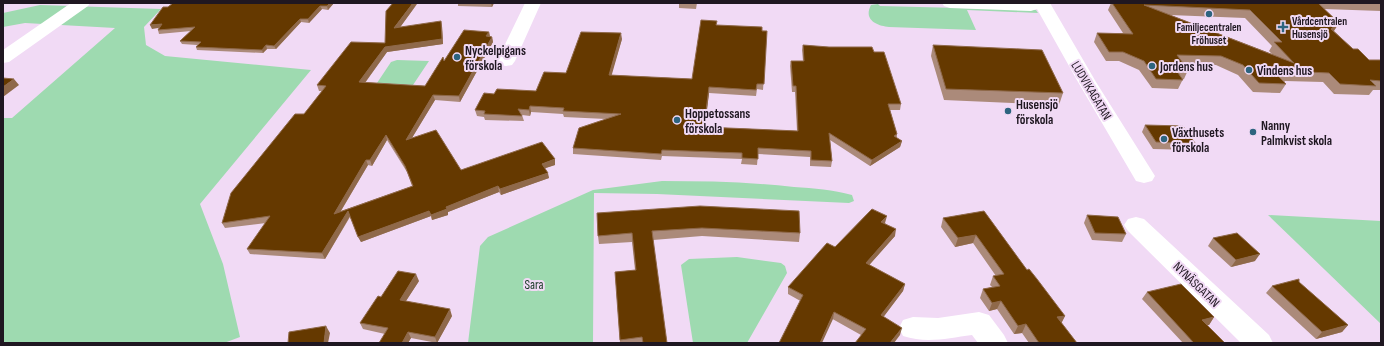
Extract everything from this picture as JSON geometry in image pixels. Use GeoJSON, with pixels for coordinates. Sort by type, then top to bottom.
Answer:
{"type":"FeatureCollection","features":[{"type":"Feature","properties":{"kind":"street"},"geometry":{"type":"LineString","coordinates":[[3,58],[82,3]]}},
{"type":"Feature","properties":{"kind":"street"},"geometry":{"type":"LineString","coordinates":[[506,61],[533,3]]}},
{"type":"Feature","properties":{"kind":"street"},"geometry":{"type":"LineString","coordinates":[[950,3],[1031,6],[1042,3]]}},
{"type":"Feature","properties":{"kind":"street","name":"LUDVIKAGATAN"},"geometry":{"type":"LineString","coordinates":[[1042,3],[1087,82],[1144,176]]}},
{"type":"Feature","properties":{"kind":"street","name":"NYNÄSGATAN"},"geometry":{"type":"LineString","coordinates":[[1136,225],[1259,343]]}},
{"type":"Feature","properties":{"kind":"street"},"geometry":{"type":"LineString","coordinates":[[913,328],[921,330],[942,328],[987,333]]}},
{"type":"Feature","properties":{"kind":"green space"},"geometry":{"type":"Polygon","coordinates":[[[878,4],[880,6],[1036,10],[1038,13],[967,10],[976,30],[889,27],[876,24],[870,18],[869,10],[871,5],[878,4]]]}},
{"type":"Feature","properties":{"kind":"green space"},"geometry":{"type":"Polygon","coordinates":[[[40,5],[161,9],[144,27],[146,45],[165,56],[311,70],[200,204],[223,264],[240,337],[224,343],[3,343],[3,118],[12,118],[115,28],[25,23],[3,27],[3,13],[40,5]]]}},
{"type":"Feature","properties":{"kind":"green space"},"geometry":{"type":"Polygon","coordinates":[[[397,60],[429,61],[413,85],[377,83],[391,62],[397,60]]]}},
{"type":"Feature","properties":{"kind":"green space","name":"Sara"},"geometry":{"type":"Polygon","coordinates":[[[662,181],[745,183],[816,189],[852,195],[854,201],[849,203],[657,194],[594,193],[593,343],[468,343],[480,246],[488,237],[593,190],[662,181]]]}},
{"type":"Feature","properties":{"kind":"green space"},"geometry":{"type":"Polygon","coordinates":[[[1268,215],[1381,221],[1381,324],[1268,215]]]}},
{"type":"Feature","properties":{"kind":"green space"},"geometry":{"type":"Polygon","coordinates":[[[737,257],[781,263],[785,266],[787,273],[747,343],[693,343],[681,265],[689,259],[737,257]]]}},
{"type":"Feature","properties":{"kind":"building"},"geometry":{"type":"Polygon","coordinates":[[[173,3],[330,3],[327,6],[320,6],[308,19],[300,19],[274,46],[266,45],[262,50],[196,47],[201,42],[180,41],[195,27],[158,30],[162,24],[150,25],[163,7],[168,7],[173,3]]]}},
{"type":"Feature","properties":{"kind":"building"},"geometry":{"type":"Polygon","coordinates":[[[393,3],[413,3],[394,28],[441,21],[442,39],[385,47],[359,82],[425,86],[443,57],[444,61],[464,30],[489,32],[486,36],[492,37],[459,96],[433,95],[406,140],[436,130],[461,170],[542,142],[555,159],[542,164],[548,173],[500,189],[498,186],[446,207],[447,209],[431,215],[429,211],[358,237],[348,211],[322,253],[247,249],[270,216],[222,223],[231,193],[295,114],[304,114],[326,86],[317,85],[351,42],[385,43],[386,11],[393,3]],[[386,135],[370,160],[366,160],[334,214],[413,186],[405,166],[386,135]]]}},
{"type":"Feature","properties":{"kind":"building"},"geometry":{"type":"Polygon","coordinates":[[[1112,3],[1318,3],[1339,23],[1331,29],[1353,49],[1358,49],[1369,60],[1381,60],[1381,81],[1370,80],[1376,86],[1340,84],[1329,73],[1287,71],[1289,74],[1276,74],[1286,84],[1259,83],[1243,65],[1221,56],[1177,55],[1188,70],[1176,70],[1183,80],[1156,79],[1144,61],[1123,52],[1109,52],[1097,33],[1133,34],[1112,3]],[[1144,5],[1294,63],[1274,42],[1282,42],[1250,10],[1144,5]]]}},
{"type":"Feature","properties":{"kind":"building"},"geometry":{"type":"Polygon","coordinates":[[[701,20],[717,21],[716,25],[762,27],[762,31],[767,31],[764,84],[757,84],[756,90],[709,87],[704,127],[798,131],[796,86],[793,86],[791,61],[804,61],[803,45],[829,47],[872,47],[874,52],[884,52],[901,104],[888,104],[897,134],[894,136],[902,141],[872,160],[829,133],[832,161],[811,160],[811,151],[758,148],[758,159],[742,158],[742,153],[662,150],[661,154],[573,148],[579,128],[621,114],[563,111],[564,108],[530,106],[529,110],[518,109],[522,116],[484,114],[485,111],[475,110],[484,93],[494,94],[497,89],[536,91],[544,72],[566,73],[581,32],[621,33],[609,75],[692,79],[701,20]]]}},
{"type":"Feature","properties":{"kind":"building"},"geometry":{"type":"Polygon","coordinates":[[[933,45],[1042,50],[1063,93],[946,89],[933,45]]]}},
{"type":"Feature","properties":{"kind":"building"},"geometry":{"type":"Polygon","coordinates":[[[3,78],[14,79],[3,87],[3,78]]]}},
{"type":"Feature","properties":{"kind":"building"},"geometry":{"type":"Polygon","coordinates":[[[1145,125],[1183,126],[1195,143],[1156,142],[1145,125]]]}},
{"type":"Feature","properties":{"kind":"building"},"geometry":{"type":"Polygon","coordinates":[[[700,206],[799,211],[800,233],[702,228],[652,231],[667,343],[643,343],[642,337],[620,340],[615,272],[636,270],[632,233],[598,236],[597,213],[700,206]]]}},
{"type":"Feature","properties":{"kind":"building"},"geometry":{"type":"Polygon","coordinates":[[[872,209],[887,216],[881,222],[896,229],[866,263],[905,284],[881,315],[902,328],[890,343],[855,343],[866,329],[834,312],[820,343],[779,343],[803,295],[788,287],[827,243],[835,247],[872,209]]]}},
{"type":"Feature","properties":{"kind":"building"},"geometry":{"type":"Polygon","coordinates":[[[984,211],[1027,270],[1029,269],[1065,316],[1057,317],[1077,343],[1039,343],[1026,324],[1018,326],[1001,301],[992,303],[983,289],[1000,286],[993,276],[1004,274],[976,235],[958,238],[943,218],[984,211]]]}},
{"type":"Feature","properties":{"kind":"building"},"geometry":{"type":"Polygon","coordinates":[[[1087,215],[1118,217],[1126,234],[1095,233],[1087,215]]]}},
{"type":"Feature","properties":{"kind":"building"},"geometry":{"type":"Polygon","coordinates":[[[1237,233],[1260,254],[1236,260],[1213,238],[1237,233]]]}},
{"type":"Feature","properties":{"kind":"building"},"geometry":{"type":"Polygon","coordinates":[[[398,271],[416,274],[400,300],[450,309],[435,337],[408,332],[402,343],[379,343],[388,328],[360,323],[378,296],[381,297],[398,271]]]}},
{"type":"Feature","properties":{"kind":"building"},"geometry":{"type":"Polygon","coordinates":[[[1299,279],[1299,282],[1348,325],[1322,332],[1272,286],[1299,279]]]}},
{"type":"Feature","properties":{"kind":"building"},"geometry":{"type":"Polygon","coordinates":[[[1181,284],[1214,317],[1202,320],[1225,343],[1188,343],[1193,342],[1147,292],[1181,284]]]}},
{"type":"Feature","properties":{"kind":"building"},"geometry":{"type":"Polygon","coordinates":[[[326,326],[324,343],[288,343],[289,332],[326,326]]]}},
{"type":"Feature","properties":{"kind":"place","name":"Familjecentralen Fröhuset"},"geometry":{"type":"Point","coordinates":[1209,14]}},
{"type":"Feature","properties":{"kind":"place","name":"Vårdcentralen Husensjö"},"geometry":{"type":"Point","coordinates":[1283,27]}},
{"type":"Feature","properties":{"kind":"place","name":"Nyckelpigans förskola"},"geometry":{"type":"Point","coordinates":[457,57]}},
{"type":"Feature","properties":{"kind":"place","name":"Jordens hus"},"geometry":{"type":"Point","coordinates":[1152,66]}},
{"type":"Feature","properties":{"kind":"place","name":"Vindens hus"},"geometry":{"type":"Point","coordinates":[1249,70]}},
{"type":"Feature","properties":{"kind":"place","name":"Husensjö förskola"},"geometry":{"type":"Point","coordinates":[1008,111]}},
{"type":"Feature","properties":{"kind":"place","name":"Hoppetossans förskola"},"geometry":{"type":"Point","coordinates":[677,120]}},
{"type":"Feature","properties":{"kind":"place","name":"Nanny Palmkvist skola"},"geometry":{"type":"Point","coordinates":[1253,132]}},
{"type":"Feature","properties":{"kind":"place","name":"Växthusets förskola"},"geometry":{"type":"Point","coordinates":[1164,139]}}]}
